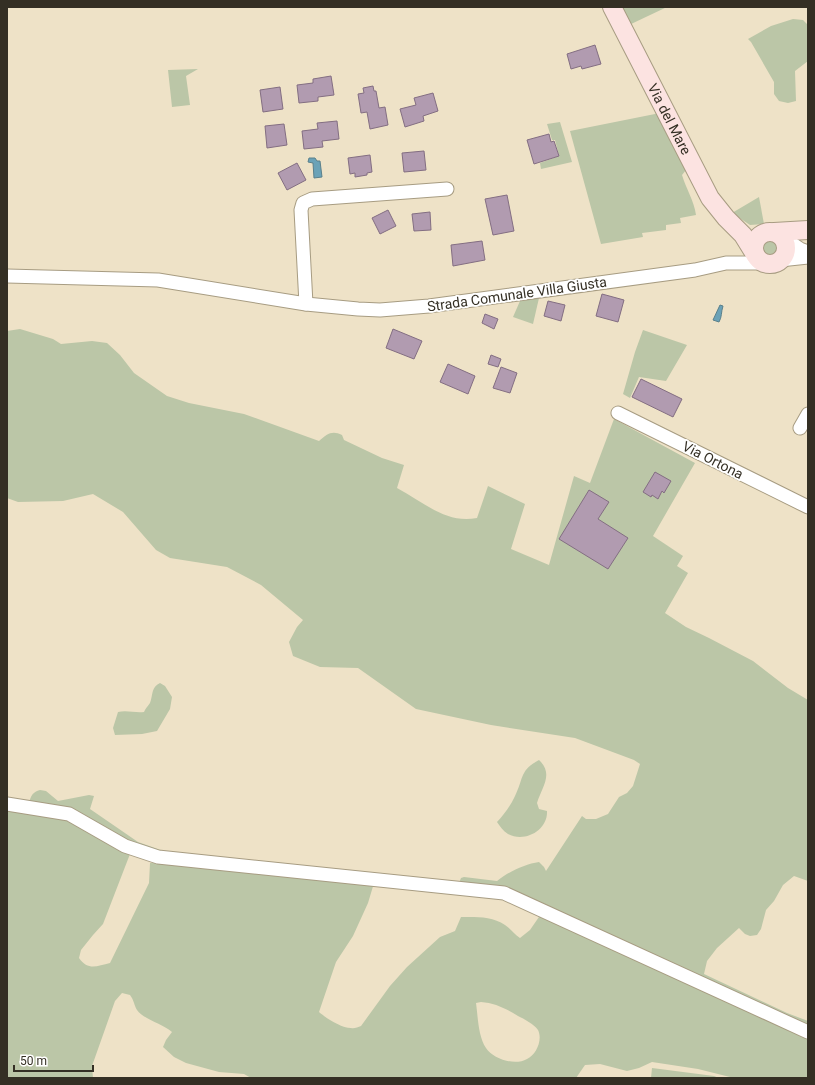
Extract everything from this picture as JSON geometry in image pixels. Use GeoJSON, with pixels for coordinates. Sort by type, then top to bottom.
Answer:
{"type":"FeatureCollection","features":[{"type":"Feature","properties":{"kind":"street","name":"Via del Mare"},"geometry":{"type":"LineString","coordinates":[[612,7],[710,198],[726,218],[743,235],[766,245]]}},
{"type":"Feature","properties":{"kind":"street"},"geometry":{"type":"LineString","coordinates":[[306,304],[301,210],[303,203],[312,199],[446,189]]}},
{"type":"Feature","properties":{"kind":"street"},"geometry":{"type":"LineString","coordinates":[[726,263],[766,245],[808,230]]}},
{"type":"Feature","properties":{"kind":"street"},"geometry":{"type":"LineString","coordinates":[[766,245],[808,257]]}},
{"type":"Feature","properties":{"kind":"street"},"geometry":{"type":"LineString","coordinates":[[726,263],[766,245],[800,249],[808,252]]}},
{"type":"Feature","properties":{"kind":"street","name":"Strada Comunale Villa Giusta"},"geometry":{"type":"LineString","coordinates":[[7,276],[158,280],[306,304],[365,309],[429,306],[695,270],[726,263]]}},
{"type":"Feature","properties":{"kind":"street","name":"Via Ortona"},"geometry":{"type":"LineString","coordinates":[[618,413],[808,508]]}},
{"type":"Feature","properties":{"kind":"street"},"geometry":{"type":"LineString","coordinates":[[800,428],[808,414]]}},
{"type":"Feature","properties":{"kind":"street"},"geometry":{"type":"LineString","coordinates":[[7,804],[69,814],[125,846],[158,856],[504,893],[808,1032]]}},
{"type":"Feature","properties":{"kind":"green space"},"geometry":{"type":"Polygon","coordinates":[[[619,7],[667,7],[629,25],[619,7]]]}},
{"type":"Feature","properties":{"kind":"green space"},"geometry":{"type":"Polygon","coordinates":[[[793,19],[803,20],[808,25],[808,61],[795,71],[796,101],[788,103],[779,101],[774,94],[774,82],[748,39],[771,26],[793,19]]]}},
{"type":"Feature","properties":{"kind":"green space"},"geometry":{"type":"Polygon","coordinates":[[[198,69],[186,76],[190,105],[172,107],[168,70],[198,69]]]}},
{"type":"Feature","properties":{"kind":"green space"},"geometry":{"type":"Polygon","coordinates":[[[660,113],[686,170],[682,175],[694,204],[696,215],[680,218],[681,223],[666,225],[666,230],[642,233],[643,237],[601,244],[570,131],[660,113]]]}},
{"type":"Feature","properties":{"kind":"green space"},"geometry":{"type":"Polygon","coordinates":[[[560,122],[572,162],[541,169],[540,163],[559,156],[555,140],[552,140],[547,124],[560,122]]]}},
{"type":"Feature","properties":{"kind":"green space"},"geometry":{"type":"Polygon","coordinates":[[[759,197],[764,224],[750,225],[732,213],[759,197]]]}},
{"type":"Feature","properties":{"kind":"green space"},"geometry":{"type":"Polygon","coordinates":[[[767,239],[773,239],[778,244],[776,253],[773,255],[767,255],[762,250],[762,244],[767,239]]]}},
{"type":"Feature","properties":{"kind":"green space"},"geometry":{"type":"Polygon","coordinates":[[[539,298],[533,324],[513,317],[520,301],[539,298]]]}},
{"type":"Feature","properties":{"kind":"green space"},"geometry":{"type":"Polygon","coordinates":[[[20,329],[53,339],[61,344],[92,341],[107,343],[120,355],[134,373],[167,396],[189,403],[244,414],[319,441],[332,433],[342,435],[344,440],[382,458],[404,465],[397,488],[445,515],[465,519],[477,518],[488,486],[525,504],[511,549],[549,565],[574,476],[590,483],[614,419],[695,463],[653,536],[683,556],[677,566],[688,573],[665,613],[686,627],[753,661],[788,688],[808,700],[808,881],[794,876],[783,885],[774,901],[766,910],[761,929],[757,935],[750,936],[745,934],[739,928],[717,948],[707,961],[704,974],[787,1013],[808,1021],[808,1029],[573,921],[459,883],[461,878],[464,877],[497,881],[517,869],[539,862],[546,871],[582,816],[586,819],[596,819],[608,814],[619,797],[627,793],[633,786],[640,764],[634,760],[575,738],[491,725],[416,709],[358,668],[320,667],[293,656],[289,642],[297,627],[303,620],[261,585],[227,567],[170,558],[156,550],[123,512],[93,494],[63,501],[18,502],[7,498],[7,331],[20,329]]]}},
{"type":"Feature","properties":{"kind":"green space"},"geometry":{"type":"Polygon","coordinates":[[[643,330],[687,345],[666,381],[639,377],[630,398],[623,394],[643,330]]]}},
{"type":"Feature","properties":{"kind":"green space"},"geometry":{"type":"Polygon","coordinates":[[[160,683],[165,686],[172,697],[170,709],[157,731],[142,734],[115,735],[113,728],[118,712],[144,712],[150,703],[155,687],[160,683]]]}},
{"type":"Feature","properties":{"kind":"green space"},"geometry":{"type":"Polygon","coordinates":[[[539,760],[546,770],[546,781],[537,803],[539,809],[547,811],[544,824],[540,829],[528,836],[521,837],[508,834],[497,822],[511,803],[518,790],[525,771],[539,760]]]}},
{"type":"Feature","properties":{"kind":"green space"},"geometry":{"type":"Polygon","coordinates":[[[40,790],[46,791],[58,801],[89,795],[94,796],[90,809],[138,842],[178,856],[145,850],[29,803],[33,794],[40,790]]]}},
{"type":"Feature","properties":{"kind":"green space"},"geometry":{"type":"Polygon","coordinates":[[[7,809],[67,816],[130,854],[103,924],[81,950],[79,958],[82,962],[89,966],[110,963],[149,883],[150,863],[208,865],[374,883],[368,903],[353,936],[336,962],[319,1012],[338,1025],[347,1028],[361,1026],[390,986],[407,967],[440,937],[455,931],[461,917],[495,920],[505,925],[520,938],[530,930],[541,914],[775,1022],[798,1035],[808,1037],[808,1078],[734,1078],[698,1069],[652,1062],[639,1068],[627,1071],[600,1064],[585,1065],[576,1078],[251,1078],[244,1074],[219,1072],[186,1063],[174,1057],[163,1047],[172,1032],[140,1013],[130,995],[122,993],[115,1001],[92,1066],[93,1078],[7,1078],[7,809]],[[476,1003],[481,1038],[489,1052],[499,1058],[517,1062],[530,1057],[538,1047],[540,1038],[538,1030],[529,1022],[505,1009],[486,1003],[476,1003]]]}},
{"type":"Feature","properties":{"kind":"green space"},"geometry":{"type":"Polygon","coordinates":[[[652,1068],[714,1076],[719,1078],[651,1078],[652,1068]]]}},
{"type":"Feature","properties":{"kind":"water"},"geometry":{"type":"Polygon","coordinates":[[[309,158],[315,158],[317,161],[320,161],[322,177],[314,178],[313,163],[308,162],[309,158]]]}},
{"type":"Feature","properties":{"kind":"water"},"geometry":{"type":"Polygon","coordinates":[[[720,305],[723,306],[719,322],[713,320],[720,305]]]}},
{"type":"Feature","properties":{"kind":"building"},"geometry":{"type":"Polygon","coordinates":[[[595,45],[601,64],[582,69],[581,66],[571,69],[567,54],[595,45]]]}},
{"type":"Feature","properties":{"kind":"building"},"geometry":{"type":"Polygon","coordinates":[[[331,76],[334,95],[318,97],[318,101],[299,103],[297,85],[313,83],[313,79],[331,76]]]}},
{"type":"Feature","properties":{"kind":"building"},"geometry":{"type":"Polygon","coordinates":[[[373,86],[374,91],[376,91],[379,108],[385,107],[388,125],[370,129],[367,112],[361,113],[358,94],[364,93],[363,88],[373,86]]]}},
{"type":"Feature","properties":{"kind":"building"},"geometry":{"type":"Polygon","coordinates":[[[280,87],[283,109],[263,112],[260,90],[280,87]]]}},
{"type":"Feature","properties":{"kind":"building"},"geometry":{"type":"Polygon","coordinates":[[[433,93],[438,111],[423,116],[424,121],[405,127],[400,109],[416,105],[414,98],[433,93]]]}},
{"type":"Feature","properties":{"kind":"building"},"geometry":{"type":"Polygon","coordinates":[[[337,121],[339,139],[322,141],[323,147],[304,149],[302,131],[318,129],[317,123],[337,121]]]}},
{"type":"Feature","properties":{"kind":"building"},"geometry":{"type":"Polygon","coordinates":[[[284,124],[287,145],[267,148],[265,126],[284,124]]]}},
{"type":"Feature","properties":{"kind":"building"},"geometry":{"type":"Polygon","coordinates":[[[549,134],[551,142],[554,141],[559,156],[534,164],[527,140],[549,134]]]}},
{"type":"Feature","properties":{"kind":"building"},"geometry":{"type":"Polygon","coordinates":[[[424,151],[426,170],[404,172],[402,153],[424,151]]]}},
{"type":"Feature","properties":{"kind":"building"},"geometry":{"type":"Polygon","coordinates":[[[370,155],[372,172],[367,173],[367,175],[355,177],[355,173],[350,174],[348,158],[370,155]]]}},
{"type":"Feature","properties":{"kind":"building"},"geometry":{"type":"Polygon","coordinates":[[[297,163],[306,180],[287,190],[278,173],[297,163]]]}},
{"type":"Feature","properties":{"kind":"building"},"geometry":{"type":"Polygon","coordinates":[[[507,195],[514,231],[493,235],[485,199],[507,195]]]}},
{"type":"Feature","properties":{"kind":"building"},"geometry":{"type":"Polygon","coordinates":[[[388,210],[396,226],[380,234],[372,218],[388,210]]]}},
{"type":"Feature","properties":{"kind":"building"},"geometry":{"type":"Polygon","coordinates":[[[430,212],[431,230],[414,231],[412,214],[430,212]]]}},
{"type":"Feature","properties":{"kind":"building"},"geometry":{"type":"Polygon","coordinates":[[[482,241],[485,260],[453,266],[451,245],[482,241]]]}},
{"type":"Feature","properties":{"kind":"building"},"geometry":{"type":"Polygon","coordinates":[[[602,294],[624,300],[618,322],[596,316],[602,294]]]}},
{"type":"Feature","properties":{"kind":"building"},"geometry":{"type":"Polygon","coordinates":[[[548,301],[565,305],[561,321],[544,316],[548,301]]]}},
{"type":"Feature","properties":{"kind":"building"},"geometry":{"type":"Polygon","coordinates":[[[485,314],[498,319],[494,329],[482,323],[485,314]]]}},
{"type":"Feature","properties":{"kind":"building"},"geometry":{"type":"Polygon","coordinates":[[[393,329],[422,341],[414,359],[386,348],[393,329]]]}},
{"type":"Feature","properties":{"kind":"building"},"geometry":{"type":"Polygon","coordinates":[[[491,355],[501,359],[498,367],[488,364],[491,355]]]}},
{"type":"Feature","properties":{"kind":"building"},"geometry":{"type":"Polygon","coordinates":[[[448,364],[475,376],[468,394],[440,382],[448,364]]]}},
{"type":"Feature","properties":{"kind":"building"},"geometry":{"type":"Polygon","coordinates":[[[501,367],[517,373],[510,393],[493,388],[501,367]]]}},
{"type":"Feature","properties":{"kind":"building"},"geometry":{"type":"Polygon","coordinates":[[[641,379],[682,399],[673,417],[632,397],[641,379]]]}},
{"type":"Feature","properties":{"kind":"building"},"geometry":{"type":"Polygon","coordinates":[[[655,472],[671,481],[664,493],[662,491],[658,499],[643,492],[655,472]]]}},
{"type":"Feature","properties":{"kind":"building"},"geometry":{"type":"Polygon","coordinates":[[[589,490],[609,502],[598,519],[628,538],[608,569],[559,539],[589,490]]]}}]}
